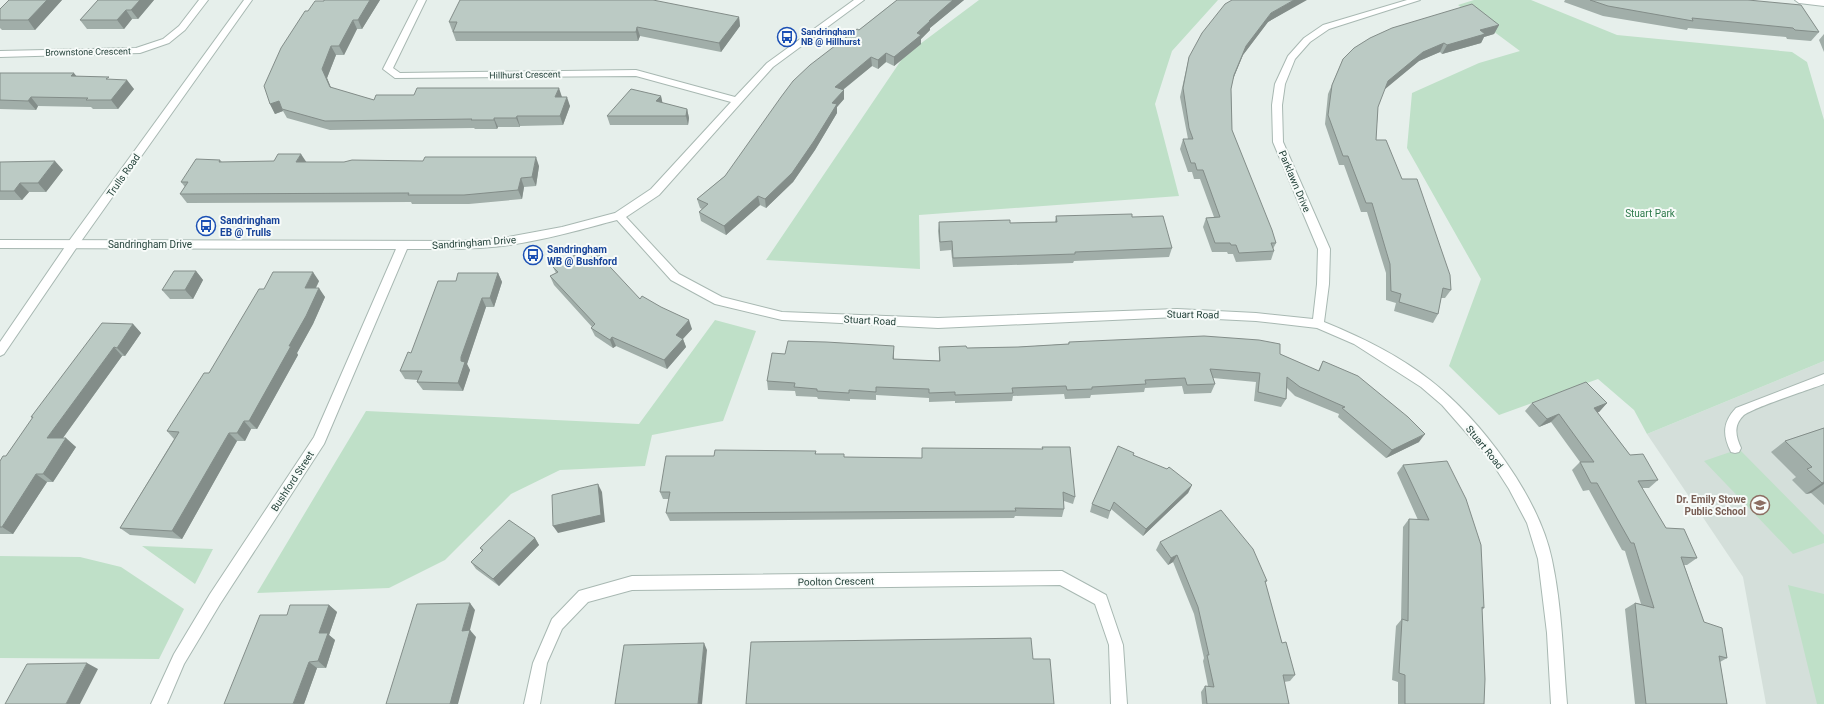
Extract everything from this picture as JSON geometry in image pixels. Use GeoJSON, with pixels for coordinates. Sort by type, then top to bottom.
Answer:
{"type":"FeatureCollection","features":[{"type":"Feature","properties":{"kind":"street","name":"Brownstone Crescent"},"geometry":{"type":"LineString","coordinates":[[0,54],[137,52],[166,40],[182,28],[204,0]]}},
{"type":"Feature","properties":{"kind":"street","name":"Trulls Road"},"geometry":{"type":"LineString","coordinates":[[0,350],[73,244],[248,0]]}},
{"type":"Feature","properties":{"kind":"street","name":"Hillhurst Crescent"},"geometry":{"type":"LineString","coordinates":[[422,0],[388,69],[398,76],[636,73],[738,101]]}},
{"type":"Feature","properties":{"kind":"street","name":"Sandringham Drive"},"geometry":{"type":"LineString","coordinates":[[0,244],[403,245],[503,242],[562,231],[619,216],[655,192],[770,65],[860,0]]}},
{"type":"Feature","properties":{"kind":"street","name":"Parklawn Drive"},"geometry":{"type":"LineString","coordinates":[[1318,324],[1323,284],[1324,249],[1278,142],[1277,104],[1280,84],[1291,58],[1307,40],[1326,27],[1416,0]]}},
{"type":"Feature","properties":{"kind":"street"},"geometry":{"type":"LineString","coordinates":[[1800,0],[1824,3]]}},
{"type":"Feature","properties":{"kind":"street","name":"Stuart Road"},"geometry":{"type":"LineString","coordinates":[[619,216],[675,277],[719,301],[782,316],[938,323],[1177,313],[1256,317],[1318,324],[1358,341],[1425,383],[1446,401],[1496,457],[1514,485],[1533,522],[1545,559],[1554,633],[1559,704]]}},
{"type":"Feature","properties":{"kind":"street","name":"Bushford Street"},"geometry":{"type":"LineString","coordinates":[[159,704],[179,659],[215,599],[319,440],[403,245]]}},
{"type":"Feature","properties":{"kind":"street","name":"Poolton Crescent"},"geometry":{"type":"LineString","coordinates":[[532,704],[540,663],[557,624],[584,596],[632,583],[1062,578],[1101,600],[1116,645],[1119,704]]}},
{"type":"Feature","properties":{"kind":"lane"},"geometry":{"type":"LineString","coordinates":[[1735,448],[1730,438],[1732,420],[1740,410],[1824,379]]}},
{"type":"Feature","properties":{"kind":"shaded area","name":"Dr. Emily Stowe Public School"},"geometry":{"type":"Polygon","coordinates":[[[1824,361],[1824,704],[1766,704],[1743,577],[1647,434],[1824,361]]]}},
{"type":"Feature","properties":{"kind":"green space"},"geometry":{"type":"Polygon","coordinates":[[[979,0],[1218,0],[1172,51],[1155,104],[1179,196],[919,215],[920,269],[766,260],[904,56],[979,0]]]}},
{"type":"Feature","properties":{"kind":"green space","name":"Stuart Park"},"geometry":{"type":"Polygon","coordinates":[[[1474,0],[1531,0],[1617,35],[1792,52],[1807,62],[1824,120],[1824,361],[1647,434],[1634,410],[1598,379],[1499,415],[1449,366],[1481,279],[1407,148],[1412,93],[1479,63],[1520,51],[1458,5],[1474,0]]]}},
{"type":"Feature","properties":{"kind":"green space"},"geometry":{"type":"Polygon","coordinates":[[[715,320],[756,331],[723,421],[652,435],[645,466],[560,470],[511,494],[445,560],[389,588],[257,593],[366,411],[639,424],[715,320]]]}},
{"type":"Feature","properties":{"kind":"green space"},"geometry":{"type":"Polygon","coordinates":[[[1739,449],[1824,535],[1824,543],[1793,554],[1704,461],[1739,449]]]}},
{"type":"Feature","properties":{"kind":"green space"},"geometry":{"type":"Polygon","coordinates":[[[142,546],[213,549],[195,584],[142,546]]]}},
{"type":"Feature","properties":{"kind":"green space"},"geometry":{"type":"Polygon","coordinates":[[[0,556],[80,557],[121,567],[184,609],[159,659],[0,658],[0,556]]]}},
{"type":"Feature","properties":{"kind":"green space"},"geometry":{"type":"Polygon","coordinates":[[[1788,585],[1824,594],[1824,704],[1817,704],[1788,585]]]}},
{"type":"Feature","properties":{"kind":"building"},"geometry":{"type":"Polygon","coordinates":[[[9,0],[47,0],[28,20],[0,20],[0,9],[9,0]]]}},
{"type":"Feature","properties":{"kind":"building"},"geometry":{"type":"Polygon","coordinates":[[[98,0],[140,0],[131,10],[126,10],[117,20],[80,20],[98,0]]]}},
{"type":"Feature","properties":{"kind":"building"},"geometry":{"type":"Polygon","coordinates":[[[370,0],[358,20],[353,20],[339,46],[331,46],[322,69],[330,87],[374,100],[376,95],[414,95],[417,88],[559,88],[555,97],[567,97],[560,116],[517,116],[516,118],[494,118],[494,120],[325,121],[282,109],[279,101],[270,104],[264,86],[281,48],[305,11],[308,11],[315,1],[370,0]]]}},
{"type":"Feature","properties":{"kind":"building"},"geometry":{"type":"Polygon","coordinates":[[[460,0],[653,0],[739,17],[719,43],[637,27],[636,32],[453,32],[457,22],[449,22],[460,0]]]}},
{"type":"Feature","properties":{"kind":"building"},"geometry":{"type":"Polygon","coordinates":[[[897,0],[953,0],[917,33],[921,35],[894,57],[886,53],[878,60],[871,57],[835,87],[844,90],[832,103],[837,104],[814,141],[792,173],[765,199],[758,196],[724,226],[699,212],[708,204],[697,199],[725,176],[793,81],[810,65],[857,29],[859,30],[897,0]]]}},
{"type":"Feature","properties":{"kind":"building"},"geometry":{"type":"Polygon","coordinates":[[[1232,0],[1294,0],[1271,13],[1246,46],[1234,75],[1231,89],[1232,130],[1272,230],[1276,243],[1271,243],[1274,251],[1239,253],[1236,245],[1231,245],[1230,243],[1215,243],[1206,218],[1220,217],[1203,170],[1197,170],[1195,163],[1191,163],[1183,139],[1193,139],[1189,128],[1183,88],[1189,57],[1202,33],[1225,4],[1232,0]]]}},
{"type":"Feature","properties":{"kind":"building"},"geometry":{"type":"Polygon","coordinates":[[[1590,0],[1748,0],[1801,5],[1819,32],[1692,18],[1693,21],[1608,6],[1590,0]]]}},
{"type":"Feature","properties":{"kind":"building"},"geometry":{"type":"Polygon","coordinates":[[[1472,4],[1499,25],[1480,30],[1485,34],[1447,45],[1444,43],[1423,52],[1388,81],[1378,107],[1376,140],[1386,140],[1402,179],[1417,179],[1450,275],[1451,290],[1443,288],[1438,314],[1399,302],[1401,294],[1391,291],[1390,264],[1372,203],[1366,203],[1348,156],[1343,156],[1328,115],[1332,85],[1343,59],[1354,48],[1370,38],[1392,28],[1472,4]]]}},
{"type":"Feature","properties":{"kind":"building"},"geometry":{"type":"Polygon","coordinates":[[[0,73],[74,73],[71,76],[109,77],[106,79],[127,80],[111,100],[31,97],[28,101],[0,100],[0,73]]]}},
{"type":"Feature","properties":{"kind":"building"},"geometry":{"type":"Polygon","coordinates":[[[631,89],[661,96],[656,101],[687,109],[686,116],[607,116],[631,89]]]}},
{"type":"Feature","properties":{"kind":"building"},"geometry":{"type":"Polygon","coordinates":[[[278,154],[301,154],[296,162],[344,162],[352,160],[423,161],[425,157],[536,157],[532,177],[521,178],[518,190],[464,195],[408,195],[409,193],[180,194],[188,182],[181,182],[196,159],[220,160],[219,162],[274,161],[278,154]]]}},
{"type":"Feature","properties":{"kind":"building"},"geometry":{"type":"Polygon","coordinates":[[[55,161],[38,183],[20,183],[14,191],[0,191],[0,162],[55,161]]]}},
{"type":"Feature","properties":{"kind":"building"},"geometry":{"type":"Polygon","coordinates":[[[1132,214],[1132,217],[1163,216],[1172,248],[1075,252],[1075,254],[953,258],[952,241],[940,242],[939,222],[1010,220],[1010,223],[1057,222],[1056,216],[1132,214]]]}},
{"type":"Feature","properties":{"kind":"building"},"geometry":{"type":"Polygon","coordinates":[[[598,254],[640,299],[642,296],[689,320],[676,335],[683,339],[664,360],[612,337],[610,340],[591,328],[595,324],[550,276],[558,272],[553,267],[575,255],[581,262],[598,254]]]}},
{"type":"Feature","properties":{"kind":"building"},"geometry":{"type":"Polygon","coordinates":[[[174,271],[196,271],[185,290],[162,290],[174,271]]]}},
{"type":"Feature","properties":{"kind":"building"},"geometry":{"type":"Polygon","coordinates":[[[273,272],[313,272],[305,288],[319,288],[306,316],[289,346],[291,346],[249,421],[244,421],[237,433],[229,433],[172,531],[120,528],[179,432],[167,431],[204,373],[209,373],[259,289],[264,289],[273,272]]]}},
{"type":"Feature","properties":{"kind":"building"},"geometry":{"type":"Polygon","coordinates":[[[458,273],[498,273],[490,298],[482,298],[461,357],[461,361],[465,362],[458,383],[417,382],[422,371],[400,371],[408,352],[411,353],[438,281],[456,281],[458,273]]]}},
{"type":"Feature","properties":{"kind":"building"},"geometry":{"type":"Polygon","coordinates":[[[102,323],[133,324],[117,348],[114,347],[47,438],[66,438],[43,474],[36,474],[2,527],[0,527],[0,461],[3,456],[6,456],[33,417],[31,417],[102,323]]]}},
{"type":"Feature","properties":{"kind":"building"},"geometry":{"type":"Polygon","coordinates":[[[1204,336],[1259,340],[1280,344],[1280,354],[1319,371],[1323,361],[1358,376],[1408,417],[1425,434],[1392,450],[1342,408],[1345,407],[1300,387],[1287,377],[1286,399],[1258,392],[1260,373],[1210,369],[1215,384],[1187,385],[1185,378],[1145,380],[1146,384],[1092,387],[1092,389],[1067,390],[1066,386],[1012,388],[1013,393],[955,395],[955,392],[929,393],[929,389],[876,387],[876,392],[849,390],[849,393],[817,391],[817,389],[794,387],[795,383],[767,381],[772,353],[785,354],[788,341],[894,346],[893,359],[940,361],[939,347],[1018,347],[1069,344],[1069,342],[1204,336]]]}},
{"type":"Feature","properties":{"kind":"building"},"geometry":{"type":"Polygon","coordinates":[[[1586,382],[1607,403],[1594,408],[1630,455],[1643,454],[1658,480],[1638,481],[1666,528],[1684,529],[1697,558],[1681,557],[1704,622],[1722,628],[1727,658],[1719,656],[1727,704],[1646,704],[1635,603],[1654,608],[1634,543],[1631,543],[1597,483],[1591,483],[1580,462],[1594,462],[1559,414],[1547,419],[1532,403],[1586,382]]]}},
{"type":"Feature","properties":{"kind":"building"},"geometry":{"type":"Polygon","coordinates":[[[1824,428],[1824,482],[1822,483],[1807,469],[1812,467],[1785,441],[1824,428]]]}},
{"type":"Feature","properties":{"kind":"building"},"geometry":{"type":"Polygon","coordinates":[[[1118,446],[1134,453],[1133,455],[1167,469],[1169,467],[1192,485],[1146,529],[1114,502],[1110,511],[1092,504],[1118,446]]]}},
{"type":"Feature","properties":{"kind":"building"},"geometry":{"type":"Polygon","coordinates":[[[1042,447],[1070,447],[1075,497],[1063,492],[1064,509],[1015,508],[1016,511],[666,513],[670,492],[660,492],[666,456],[714,456],[715,450],[816,451],[815,454],[844,454],[844,457],[922,458],[922,448],[1043,449],[1042,447]]]}},
{"type":"Feature","properties":{"kind":"building"},"geometry":{"type":"Polygon","coordinates":[[[1447,461],[1466,499],[1481,545],[1484,608],[1482,607],[1485,679],[1484,704],[1405,704],[1405,675],[1399,673],[1402,619],[1408,621],[1409,519],[1429,520],[1403,465],[1447,461]]]}},
{"type":"Feature","properties":{"kind":"building"},"geometry":{"type":"Polygon","coordinates":[[[598,484],[601,515],[553,526],[552,495],[598,484]]]}},
{"type":"Feature","properties":{"kind":"building"},"geometry":{"type":"Polygon","coordinates":[[[1221,510],[1253,549],[1267,581],[1265,581],[1282,643],[1286,642],[1295,675],[1283,675],[1289,704],[1207,704],[1205,686],[1214,687],[1207,655],[1209,655],[1198,607],[1177,555],[1171,558],[1160,542],[1221,510]]]}},
{"type":"Feature","properties":{"kind":"building"},"geometry":{"type":"Polygon","coordinates":[[[509,520],[535,538],[493,579],[471,562],[483,550],[480,548],[509,520]]]}},
{"type":"Feature","properties":{"kind":"building"},"geometry":{"type":"Polygon","coordinates":[[[470,603],[462,631],[470,630],[450,704],[386,704],[417,604],[470,603]]]}},
{"type":"Feature","properties":{"kind":"building"},"geometry":{"type":"Polygon","coordinates":[[[290,605],[329,605],[319,633],[328,633],[318,661],[309,662],[293,704],[224,704],[260,615],[287,615],[290,605]]]}},
{"type":"Feature","properties":{"kind":"building"},"geometry":{"type":"Polygon","coordinates":[[[1031,638],[1033,659],[1050,659],[1054,704],[746,704],[751,642],[1031,638]]]}},
{"type":"Feature","properties":{"kind":"building"},"geometry":{"type":"Polygon","coordinates":[[[704,643],[698,704],[615,704],[624,645],[704,643]]]}},
{"type":"Feature","properties":{"kind":"building"},"geometry":{"type":"Polygon","coordinates":[[[87,663],[66,704],[5,704],[27,664],[87,663]]]}},
{"type":"Feature","properties":{"kind":"place","name":"Sandringham NB @ Hillhurst"},"geometry":{"type":"Point","coordinates":[787,37]}},
{"type":"Feature","properties":{"kind":"place","name":"Sandringham EB @ Trulls"},"geometry":{"type":"Point","coordinates":[206,226]}},
{"type":"Feature","properties":{"kind":"place","name":"Sandringham WB @ Bushford"},"geometry":{"type":"Point","coordinates":[533,255]}},
{"type":"Feature","properties":{"kind":"place","name":"Dr. Emily Stowe Public School"},"geometry":{"type":"Point","coordinates":[1760,505]}}]}
